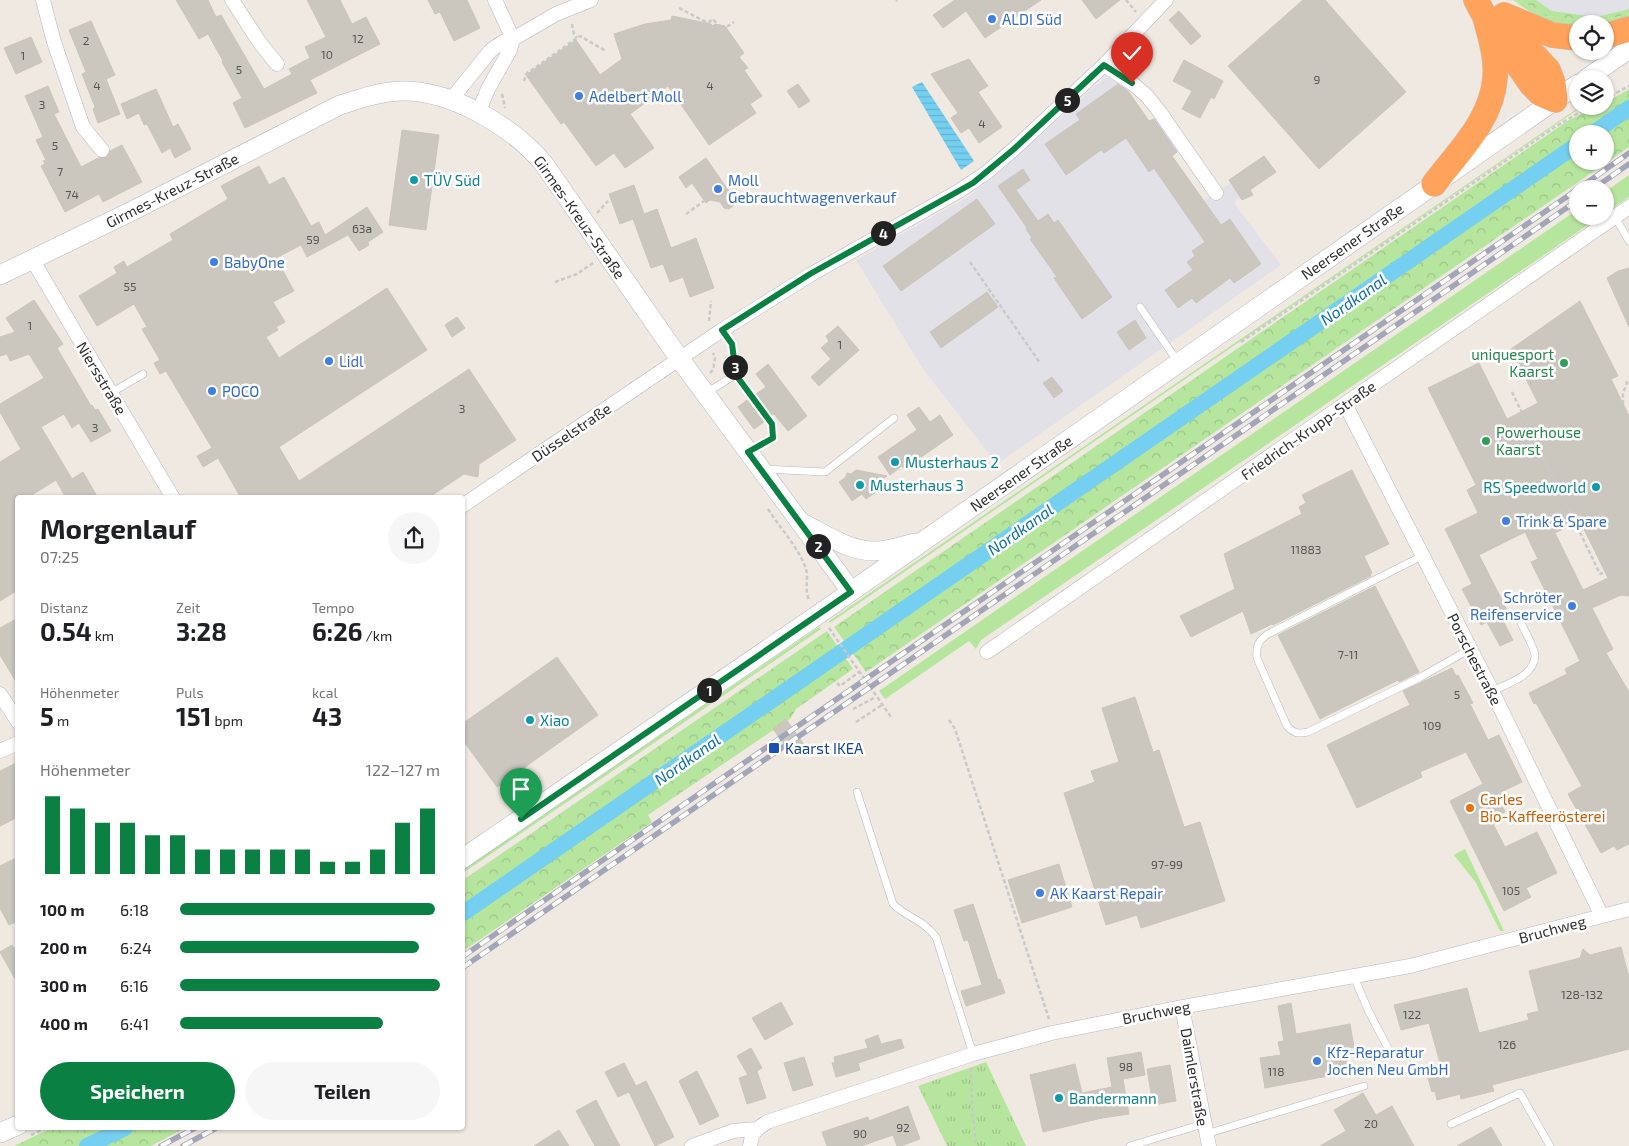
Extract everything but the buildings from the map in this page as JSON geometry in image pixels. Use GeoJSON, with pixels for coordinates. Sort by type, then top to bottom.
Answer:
{"type":"FeatureCollection","features":[{"type":"Feature","properties":{"kind":"highway"},"geometry":{"type":"LineString","coordinates":[[1485,7],[1535,30],[1569,37]]}},
{"type":"Feature","properties":{"kind":"highway"},"geometry":{"type":"LineString","coordinates":[[1485,7],[1531,84],[1541,94],[1555,100]]}},
{"type":"Feature","properties":{"kind":"highway"},"geometry":{"type":"LineString","coordinates":[[1434,184],[1475,131],[1492,94],[1495,77],[1494,61],[1485,7]]}},
{"type":"Feature","properties":{"kind":"highway"},"geometry":{"type":"LineString","coordinates":[[1614,33],[1629,29]]}},
{"type":"Feature","properties":{"kind":"main road"},"geometry":{"type":"LineString","coordinates":[[1599,70],[1629,50]]}},
{"type":"Feature","properties":{"kind":"main road","name":"Neersener Straße"},"geometry":{"type":"LineString","coordinates":[[465,857],[851,592],[1569,90]]}},
{"type":"Feature","properties":{"kind":"main road","name":"Girmes-Kreuz-Straße"},"geometry":{"type":"LineString","coordinates":[[0,275],[132,211],[340,105],[366,96],[402,91],[428,94],[450,100],[478,113],[510,132],[532,150],[554,177],[679,358],[851,592]]}},
{"type":"Feature","properties":{"kind":"main road"},"geometry":{"type":"LineString","coordinates":[[800,522],[841,543],[860,549],[876,551],[925,540]]}},
{"type":"Feature","properties":{"kind":"main road"},"geometry":{"type":"LineString","coordinates":[[0,1133],[15,1126]]}},
{"type":"Feature","properties":{"kind":"street"},"geometry":{"type":"LineString","coordinates":[[43,0],[54,42],[83,127],[102,150]]}},
{"type":"Feature","properties":{"kind":"street"},"geometry":{"type":"LineString","coordinates":[[232,0],[260,43],[277,64]]}},
{"type":"Feature","properties":{"kind":"street"},"geometry":{"type":"LineString","coordinates":[[478,113],[488,89],[510,50],[513,39],[495,0]]}},
{"type":"Feature","properties":{"kind":"street"},"geometry":{"type":"LineString","coordinates":[[450,100],[491,50],[502,42],[513,39],[556,14],[591,0]]}},
{"type":"Feature","properties":{"kind":"street","name":"Düsselstraße"},"geometry":{"type":"LineString","coordinates":[[465,504],[679,358],[715,329],[973,183],[1014,149],[1104,65],[1166,0]]}},
{"type":"Feature","properties":{"kind":"street"},"geometry":{"type":"LineString","coordinates":[[1104,65],[1132,83],[1147,96],[1216,193]]}},
{"type":"Feature","properties":{"kind":"street","name":"Friedrich-Krupp-Straße"},"geometry":{"type":"LineString","coordinates":[[987,652],[1629,207]]}},
{"type":"Feature","properties":{"kind":"street","name":"Niersstraße"},"geometry":{"type":"LineString","coordinates":[[32,259],[171,495]]}},
{"type":"Feature","properties":{"kind":"street","name":"Porschestraße"},"geometry":{"type":"LineString","coordinates":[[1345,404],[1492,691],[1602,916]]}},
{"type":"Feature","properties":{"kind":"street"},"geometry":{"type":"LineString","coordinates":[[0,694],[15,717]]}},
{"type":"Feature","properties":{"kind":"street"},"geometry":{"type":"LineString","coordinates":[[0,751],[15,744]]}},
{"type":"Feature","properties":{"kind":"street","name":"Bruchweg"},"geometry":{"type":"LineString","coordinates":[[692,1146],[733,1132],[757,1128],[767,1122],[973,1054],[1052,1033],[1182,1007],[1419,964],[1629,909]]}},
{"type":"Feature","properties":{"kind":"street","name":"Daimlerstraße"},"geometry":{"type":"LineString","coordinates":[[1182,1007],[1206,1135]]}},
{"type":"Feature","properties":{"kind":"street"},"geometry":{"type":"LineString","coordinates":[[750,1146],[752,1136],[757,1128]]}},
{"type":"Feature","properties":{"kind":"lane"},"geometry":{"type":"LineString","coordinates":[[1615,217],[1629,241]]}},
{"type":"Feature","properties":{"kind":"lane"},"geometry":{"type":"LineString","coordinates":[[1140,307],[1178,363]]}},
{"type":"Feature","properties":{"kind":"lane"},"geometry":{"type":"LineString","coordinates":[[715,329],[732,344],[736,375],[772,424],[773,438],[748,452]]}},
{"type":"Feature","properties":{"kind":"lane"},"geometry":{"type":"LineString","coordinates":[[111,393],[144,374]]}},
{"type":"Feature","properties":{"kind":"lane"},"geometry":{"type":"LineString","coordinates":[[706,394],[736,375]]}},
{"type":"Feature","properties":{"kind":"lane"},"geometry":{"type":"LineString","coordinates":[[761,469],[825,472],[894,418]]}},
{"type":"Feature","properties":{"kind":"lane"},"geometry":{"type":"LineString","coordinates":[[1422,556],[1259,640],[1256,649],[1257,658],[1287,726],[1292,732],[1301,734],[1308,732],[1419,678],[1470,649]]}},
{"type":"Feature","properties":{"kind":"lane"},"geometry":{"type":"LineString","coordinates":[[1492,691],[1527,673],[1532,666],[1535,654],[1521,623]]}},
{"type":"Feature","properties":{"kind":"lane"},"geometry":{"type":"LineString","coordinates":[[857,792],[893,904],[900,911],[927,926],[936,937],[973,1054]]}},
{"type":"Feature","properties":{"kind":"lane"},"geometry":{"type":"LineString","coordinates":[[1354,977],[1368,1012],[1389,1050]]}},
{"type":"Feature","properties":{"kind":"lane"},"geometry":{"type":"LineString","coordinates":[[1130,1146],[1206,1135],[1364,1086]]}},
{"type":"Feature","properties":{"kind":"lane"},"geometry":{"type":"LineString","coordinates":[[1451,1124],[1520,1093],[1550,1146]]}},
{"type":"Feature","properties":{"kind":"path"},"geometry":{"type":"LineString","coordinates":[[679,8],[704,21],[709,22],[713,19],[722,30],[734,22]]}},
{"type":"Feature","properties":{"kind":"path"},"geometry":{"type":"LineString","coordinates":[[574,34],[578,38]]}},
{"type":"Feature","properties":{"kind":"path"},"geometry":{"type":"LineString","coordinates":[[524,81],[526,74],[580,36],[606,51]]}},
{"type":"Feature","properties":{"kind":"path"},"geometry":{"type":"LineString","coordinates":[[1614,94],[1629,86]]}},
{"type":"Feature","properties":{"kind":"path"},"geometry":{"type":"LineString","coordinates":[[501,91],[507,113]]}},
{"type":"Feature","properties":{"kind":"path"},"geometry":{"type":"LineString","coordinates":[[1235,346],[1575,115]]}},
{"type":"Feature","properties":{"kind":"path"},"geometry":{"type":"LineString","coordinates":[[686,214],[704,201]]}},
{"type":"Feature","properties":{"kind":"path"},"geometry":{"type":"LineString","coordinates":[[596,214],[608,202]]}},
{"type":"Feature","properties":{"kind":"path"},"geometry":{"type":"LineString","coordinates":[[555,282],[577,274],[607,254]]}},
{"type":"Feature","properties":{"kind":"path"},"geometry":{"type":"LineString","coordinates":[[970,262],[1040,363]]}},
{"type":"Feature","properties":{"kind":"path"},"geometry":{"type":"LineString","coordinates":[[711,300],[715,329]]}},
{"type":"Feature","properties":{"kind":"path"},"geometry":{"type":"LineString","coordinates":[[1624,404],[1623,392],[1628,380]]}},
{"type":"Feature","properties":{"kind":"path"},"geometry":{"type":"LineString","coordinates":[[1512,392],[1600,574],[1629,560]]}},
{"type":"Feature","properties":{"kind":"path"},"geometry":{"type":"LineString","coordinates":[[834,635],[891,718]]}},
{"type":"Feature","properties":{"kind":"path"},"geometry":{"type":"LineString","coordinates":[[838,683],[840,686],[859,672]]}},
{"type":"Feature","properties":{"kind":"path"},"geometry":{"type":"LineString","coordinates":[[853,709],[876,697]]}},
{"type":"Feature","properties":{"kind":"path"},"geometry":{"type":"LineString","coordinates":[[856,722],[882,705]]}},
{"type":"Feature","properties":{"kind":"path"},"geometry":{"type":"LineString","coordinates":[[949,720],[955,729],[1049,1018],[1052,1033]]}},
{"type":"Feature","properties":{"kind":"path"},"geometry":{"type":"LineString","coordinates":[[973,1054],[971,1073],[976,1146]]}},
{"type":"Feature","properties":{"kind":"shaded area"},"geometry":{"type":"Polygon","coordinates":[[[1536,0],[1629,0],[1629,9],[1604,15],[1581,15],[1552,11],[1536,0]]]}},
{"type":"Feature","properties":{"kind":"shaded area"},"geometry":{"type":"Polygon","coordinates":[[[1106,76],[1122,82],[1149,121],[1155,118],[1179,151],[1172,156],[1204,201],[1230,183],[1240,197],[1234,203],[1281,265],[997,464],[923,369],[856,260],[966,198],[993,178],[1106,76]]]}},
{"type":"Feature","properties":{"kind":"green space"},"geometry":{"type":"Polygon","coordinates":[[[1513,0],[1520,0],[1546,16],[1569,19],[1569,24],[1554,23],[1529,11],[1513,0]]]}},
{"type":"Feature","properties":{"kind":"green space"},"geometry":{"type":"Polygon","coordinates":[[[1520,0],[1536,0],[1552,11],[1581,15],[1569,15],[1569,19],[1546,16],[1520,0]]]}},
{"type":"Feature","properties":{"kind":"green space"},"geometry":{"type":"Polygon","coordinates":[[[1629,9],[1629,14],[1614,18],[1614,15],[1604,15],[1629,9]]]}},
{"type":"Feature","properties":{"kind":"green space"},"geometry":{"type":"Polygon","coordinates":[[[1629,14],[1629,18],[1614,21],[1614,18],[1629,14]]]}},
{"type":"Feature","properties":{"kind":"green space"},"geometry":{"type":"Polygon","coordinates":[[[1629,89],[1629,147],[1614,157],[1614,125],[1569,125],[1569,170],[1596,170],[1581,180],[1569,180],[1569,188],[866,672],[834,627],[1569,120],[1579,115],[1614,115],[1614,98],[1629,89]]]}},
{"type":"Feature","properties":{"kind":"green space"},"geometry":{"type":"Polygon","coordinates":[[[1569,114],[1570,115],[830,623],[829,621],[1569,114]]]}},
{"type":"Feature","properties":{"kind":"green space"},"geometry":{"type":"Polygon","coordinates":[[[1629,175],[1629,197],[1614,207],[1614,186],[1629,175]]]}},
{"type":"Feature","properties":{"kind":"green space"},"geometry":{"type":"Polygon","coordinates":[[[1569,216],[1569,225],[1588,225],[981,640],[976,649],[969,641],[885,699],[879,691],[1569,216]]]}},
{"type":"Feature","properties":{"kind":"green space"},"geometry":{"type":"Polygon","coordinates":[[[819,627],[821,629],[465,872],[465,868],[819,627]]]}},
{"type":"Feature","properties":{"kind":"green space"},"geometry":{"type":"Polygon","coordinates":[[[827,631],[853,669],[796,709],[791,718],[648,815],[652,822],[465,950],[465,879],[827,631]]]}},
{"type":"Feature","properties":{"kind":"green space"},"geometry":{"type":"Polygon","coordinates":[[[1465,849],[1504,931],[1500,931],[1476,883],[1454,855],[1465,849]]]}},
{"type":"Feature","properties":{"kind":"green space"},"geometry":{"type":"Polygon","coordinates":[[[986,1062],[1026,1146],[947,1146],[918,1086],[986,1062]]]}},
{"type":"Feature","properties":{"kind":"green space"},"geometry":{"type":"Polygon","coordinates":[[[48,1130],[181,1130],[151,1146],[14,1146],[48,1130]]]}},
{"type":"Feature","properties":{"kind":"water"},"geometry":{"type":"Polygon","coordinates":[[[922,82],[974,161],[961,170],[912,87],[922,82]]]}},
{"type":"Feature","properties":{"kind":"waterway","name":"Nordkanal"},"geometry":{"type":"LineString","coordinates":[[1605,125],[1629,108]]}},
{"type":"Feature","properties":{"kind":"waterway","name":"Nordkanal"},"geometry":{"type":"LineString","coordinates":[[465,912],[1569,150]]}},
{"type":"Feature","properties":{"kind":"waterway","name":"Nordkanal"},"geometry":{"type":"LineString","coordinates":[[87,1146],[121,1130]]}},
{"type":"Feature","properties":{"kind":"railway"},"geometry":{"type":"LineString","coordinates":[[1591,180],[1629,153]]}},
{"type":"Feature","properties":{"kind":"railway"},"geometry":{"type":"LineString","coordinates":[[1606,180],[1629,164]]}},
{"type":"Feature","properties":{"kind":"railway"},"geometry":{"type":"LineString","coordinates":[[465,955],[1569,195]]}},
{"type":"Feature","properties":{"kind":"railway"},"geometry":{"type":"LineString","coordinates":[[465,966],[1569,206]]}},
{"type":"Feature","properties":{"kind":"railway"},"geometry":{"type":"LineString","coordinates":[[161,1146],[191,1130]]}},
{"type":"Feature","properties":{"kind":"railway"},"geometry":{"type":"LineString","coordinates":[[183,1146],[212,1130]]}},
{"type":"Feature","properties":{"kind":"place","name":"ALDI Süd"},"geometry":{"type":"Point","coordinates":[992,19]}},
{"type":"Feature","properties":{"kind":"place","name":"Adelbert Moll"},"geometry":{"type":"Point","coordinates":[579,96]}},
{"type":"Feature","properties":{"kind":"place","name":"TÜV Süd"},"geometry":{"type":"Point","coordinates":[414,180]}},
{"type":"Feature","properties":{"kind":"place","name":"Moll Gebrauchtwagenverkauf"},"geometry":{"type":"Point","coordinates":[718,189]}},
{"type":"Feature","properties":{"kind":"place","name":"BabyOne"},"geometry":{"type":"Point","coordinates":[214,262]}},
{"type":"Feature","properties":{"kind":"place","name":"Lidl"},"geometry":{"type":"Point","coordinates":[329,361]}},
{"type":"Feature","properties":{"kind":"place","name":"uniquesport Kaarst"},"geometry":{"type":"Point","coordinates":[1564,363]}},
{"type":"Feature","properties":{"kind":"place","name":"POCO"},"geometry":{"type":"Point","coordinates":[212,391]}},
{"type":"Feature","properties":{"kind":"place","name":"Powerhouse Kaarst"},"geometry":{"type":"Point","coordinates":[1486,441]}},
{"type":"Feature","properties":{"kind":"place","name":"Musterhaus 2"},"geometry":{"type":"Point","coordinates":[895,462]}},
{"type":"Feature","properties":{"kind":"place","name":"Musterhaus 3"},"geometry":{"type":"Point","coordinates":[860,485]}},
{"type":"Feature","properties":{"kind":"place","name":"RS Speedworld"},"geometry":{"type":"Point","coordinates":[1596,487]}},
{"type":"Feature","properties":{"kind":"place","name":"Trink & Spare"},"geometry":{"type":"Point","coordinates":[1506,521]}},
{"type":"Feature","properties":{"kind":"place","name":"Schröter Reifenservice"},"geometry":{"type":"Point","coordinates":[1572,606]}},
{"type":"Feature","properties":{"kind":"place","name":"Xiao"},"geometry":{"type":"Point","coordinates":[530,720]}},
{"type":"Feature","properties":{"kind":"place","name":"Kaarst IKEA"},"geometry":{"type":"Point","coordinates":[774,748]}},
{"type":"Feature","properties":{"kind":"place","name":"Carles Bio-Kaffeerösterei"},"geometry":{"type":"Point","coordinates":[1470,808]}},
{"type":"Feature","properties":{"kind":"place","name":"AK Kaarst Repair"},"geometry":{"type":"Point","coordinates":[1040,893]}},
{"type":"Feature","properties":{"kind":"place","name":"Kfz-Reparatur Jochen Neu GmbH"},"geometry":{"type":"Point","coordinates":[1317,1061]}},
{"type":"Feature","properties":{"kind":"place","name":"Bandermann"},"geometry":{"type":"Point","coordinates":[1059,1098]}},
{"type":"Feature","properties":{"kind":"route"},"geometry":{"type":"LineString","coordinates":[[521,819],[851,592],[748,452],[773,438],[772,424],[736,375],[732,344],[722,330],[810,274],[973,183],[1014,149],[1104,65],[1132,83]]}}]}
